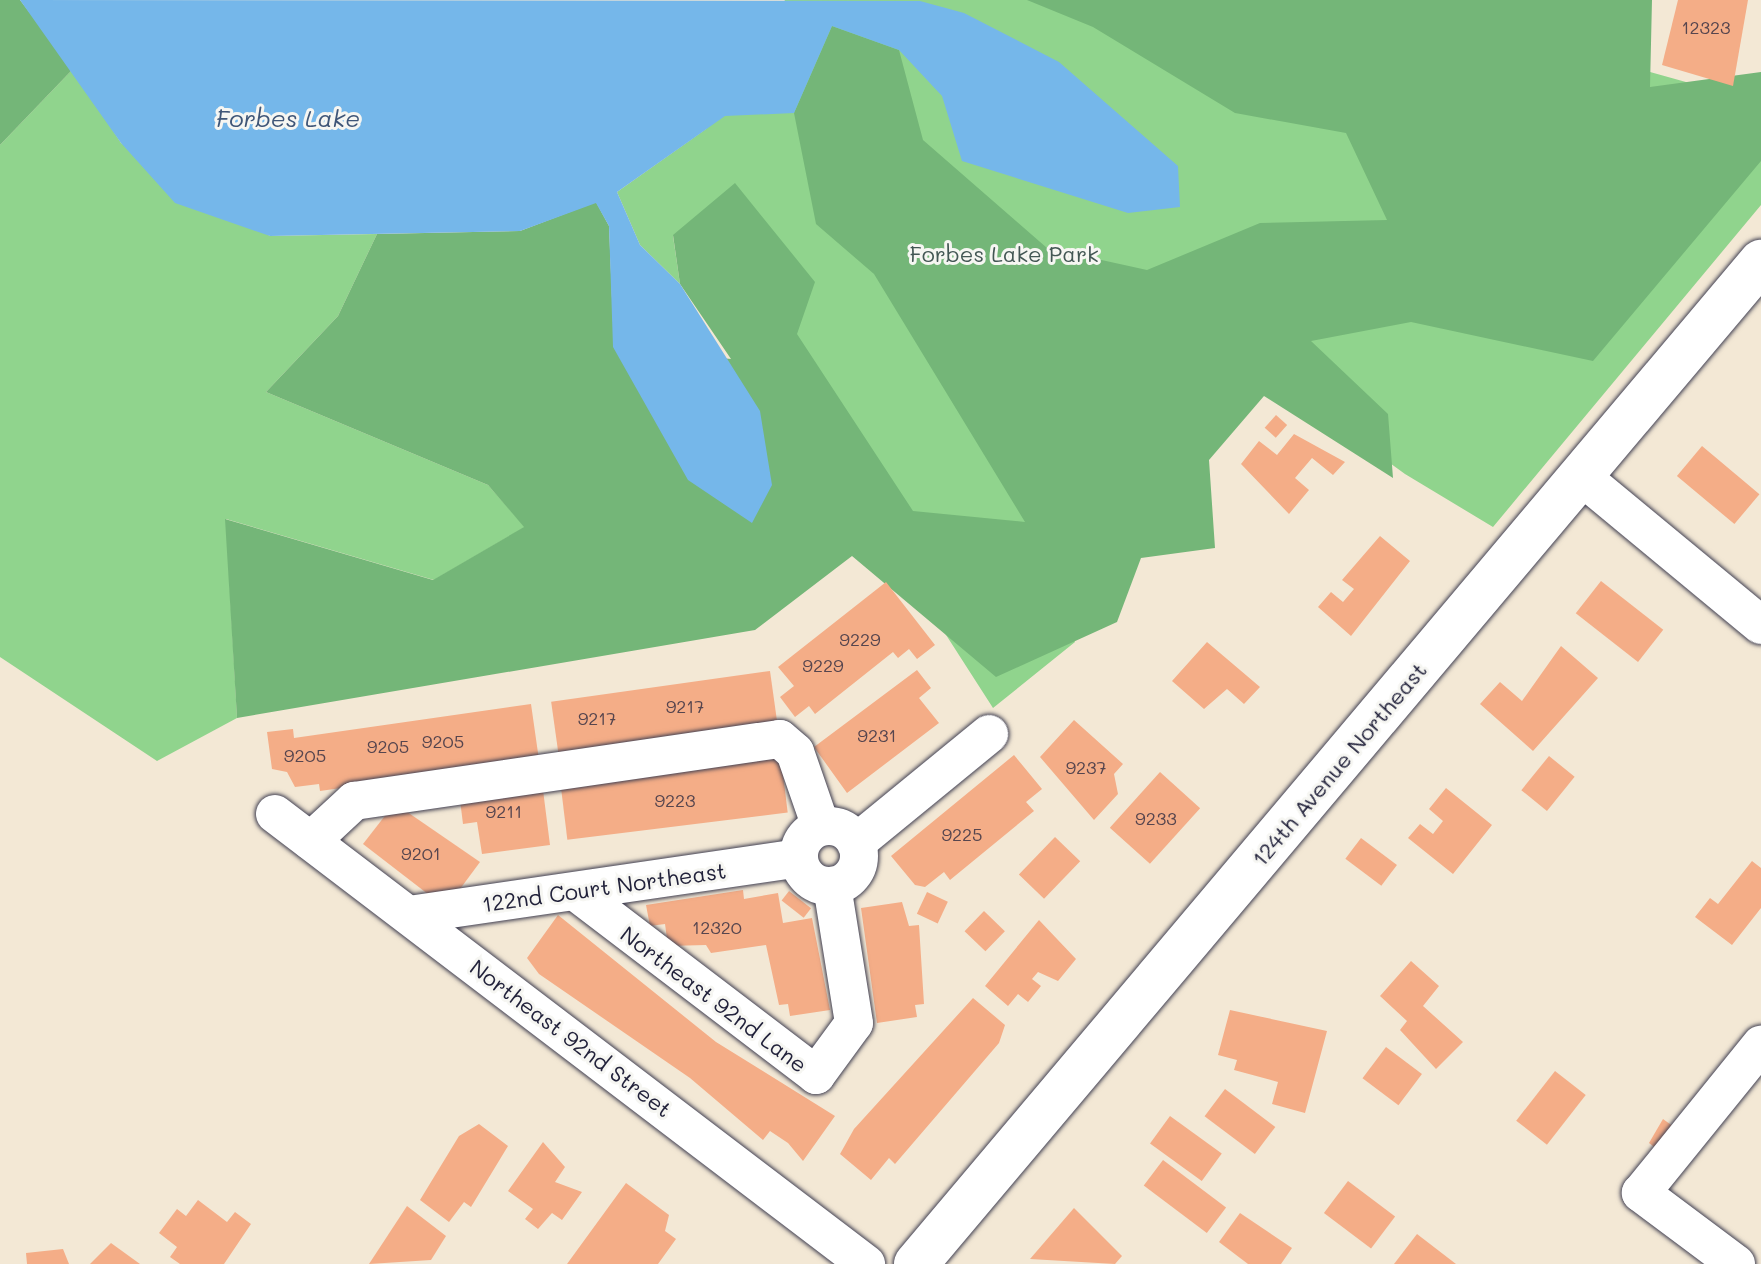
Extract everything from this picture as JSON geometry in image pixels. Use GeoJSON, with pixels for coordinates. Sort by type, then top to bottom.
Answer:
{"type":"FeatureCollection","features":[{"type":"Feature","properties":{"kind":"main road","name":"124th Avenue Northeast"},"geometry":{"type":"LineString","coordinates":[[916,1264],[1761,262]]}},
{"type":"Feature","properties":{"kind":"street"},"geometry":{"type":"LineString","coordinates":[[1582,477],[1761,625]]}},
{"type":"Feature","properties":{"kind":"street"},"geometry":{"type":"LineString","coordinates":[[856,843],[841,829],[821,827],[804,840],[799,858],[813,881],[832,886],[855,871],[856,843],[989,734]]}},
{"type":"Feature","properties":{"kind":"street"},"geometry":{"type":"LineString","coordinates":[[311,841],[354,801],[780,739],[795,752],[821,827]]}},
{"type":"Feature","properties":{"kind":"street","name":"Northeast 92nd Street"},"geometry":{"type":"LineString","coordinates":[[275,814],[866,1264]]}},
{"type":"Feature","properties":{"kind":"street","name":"122nd Court Northeast"},"geometry":{"type":"LineString","coordinates":[[409,915],[799,858]]}},
{"type":"Feature","properties":{"kind":"street","name":"Northeast 92nd Lane"},"geometry":{"type":"LineString","coordinates":[[576,892],[816,1075],[854,1023],[832,886]]}},
{"type":"Feature","properties":{"kind":"street"},"geometry":{"type":"LineString","coordinates":[[1736,1264],[1641,1193],[1761,1045]]}},
{"type":"Feature","properties":{"kind":"green space"},"geometry":{"type":"Polygon","coordinates":[[[0,0],[20,0],[73,69],[0,145],[0,0]]]}},
{"type":"Feature","properties":{"kind":"green space","name":"Forbes Lake Park"},"geometry":{"type":"Polygon","coordinates":[[[785,0],[1392,0],[1761,103],[1761,205],[1493,527],[1405,474],[1256,366],[1044,578],[1075,642],[993,708],[684,227],[673,236],[680,284],[640,245],[617,192],[706,129],[785,0]]]}},
{"type":"Feature","properties":{"kind":"green space"},"geometry":{"type":"Polygon","coordinates":[[[1027,0],[1652,0],[1650,87],[1761,72],[1761,161],[1593,361],[1411,322],[1311,341],[1388,414],[1393,478],[1264,396],[1209,460],[1215,548],[1141,558],[1117,622],[996,677],[852,556],[755,630],[237,718],[225,519],[433,580],[524,527],[488,485],[266,392],[338,316],[377,234],[520,231],[596,202],[609,226],[614,347],[731,359],[680,284],[673,235],[735,183],[815,282],[797,334],[913,511],[1025,522],[874,274],[816,224],[794,113],[832,26],[899,50],[923,140],[1047,248],[1147,270],[1260,223],[1387,220],[1346,133],[1235,113],[1093,27],[1027,0]]]}},
{"type":"Feature","properties":{"kind":"green space"},"geometry":{"type":"Polygon","coordinates":[[[73,69],[121,143],[270,236],[377,234],[338,316],[266,392],[488,485],[525,527],[434,580],[226,519],[237,718],[157,761],[0,657],[0,145],[73,69]]]}},
{"type":"Feature","properties":{"kind":"water","name":"Forbes Lake"},"geometry":{"type":"Polygon","coordinates":[[[20,0],[920,1],[964,13],[1059,62],[1178,166],[1180,207],[1128,213],[962,161],[942,96],[899,50],[832,26],[794,113],[725,116],[617,192],[640,245],[680,284],[760,411],[772,485],[752,523],[688,480],[613,347],[609,226],[596,203],[520,231],[270,236],[175,203],[121,143],[20,0]]]}},
{"type":"Feature","properties":{"kind":"building"},"geometry":{"type":"Polygon","coordinates":[[[1678,0],[1748,0],[1733,86],[1662,65],[1678,0]]]}},
{"type":"Feature","properties":{"kind":"building"},"geometry":{"type":"Polygon","coordinates":[[[1276,415],[1287,425],[1276,438],[1265,428],[1276,415]]]}},
{"type":"Feature","properties":{"kind":"building"},"geometry":{"type":"Polygon","coordinates":[[[1294,434],[1345,462],[1333,475],[1312,458],[1295,478],[1309,490],[1289,514],[1241,464],[1259,441],[1277,455],[1294,434]]]}},
{"type":"Feature","properties":{"kind":"building"},"geometry":{"type":"Polygon","coordinates":[[[1702,446],[1759,494],[1734,524],[1677,476],[1702,446]]]}},
{"type":"Feature","properties":{"kind":"building"},"geometry":{"type":"Polygon","coordinates":[[[1380,536],[1410,561],[1351,636],[1318,607],[1331,592],[1343,602],[1354,589],[1342,580],[1380,536]]]}},
{"type":"Feature","properties":{"kind":"building"},"geometry":{"type":"Polygon","coordinates":[[[1601,581],[1663,630],[1638,662],[1576,613],[1601,581]]]}},
{"type":"Feature","properties":{"kind":"building"},"geometry":{"type":"Polygon","coordinates":[[[886,582],[935,645],[917,659],[909,649],[898,658],[893,652],[815,714],[809,706],[795,717],[780,697],[794,686],[778,667],[886,582]]]}},
{"type":"Feature","properties":{"kind":"building"},"geometry":{"type":"Polygon","coordinates":[[[1207,642],[1260,687],[1244,704],[1227,689],[1204,709],[1172,681],[1207,642]]]}},
{"type":"Feature","properties":{"kind":"building"},"geometry":{"type":"Polygon","coordinates":[[[1561,646],[1598,678],[1533,751],[1480,704],[1500,682],[1522,701],[1561,646]]]}},
{"type":"Feature","properties":{"kind":"building"},"geometry":{"type":"Polygon","coordinates":[[[917,670],[931,688],[919,698],[939,723],[847,793],[814,747],[917,670]]]}},
{"type":"Feature","properties":{"kind":"building"},"geometry":{"type":"Polygon","coordinates":[[[770,671],[778,727],[559,758],[551,702],[770,671]]]}},
{"type":"Feature","properties":{"kind":"building"},"geometry":{"type":"Polygon","coordinates":[[[531,704],[539,760],[320,791],[319,784],[295,787],[287,772],[272,769],[267,732],[293,729],[294,738],[531,704]]]}},
{"type":"Feature","properties":{"kind":"building"},"geometry":{"type":"Polygon","coordinates":[[[1074,720],[1123,764],[1114,774],[1118,794],[1094,820],[1040,757],[1074,720]]]}},
{"type":"Feature","properties":{"kind":"building"},"geometry":{"type":"Polygon","coordinates":[[[1014,755],[1042,789],[1026,802],[1034,811],[950,880],[944,872],[925,887],[915,885],[891,856],[1014,755]]]}},
{"type":"Feature","properties":{"kind":"building"},"geometry":{"type":"Polygon","coordinates":[[[1549,756],[1575,777],[1547,811],[1521,790],[1549,756]]]}},
{"type":"Feature","properties":{"kind":"building"},"geometry":{"type":"Polygon","coordinates":[[[781,758],[788,813],[567,840],[561,785],[781,758]]]}},
{"type":"Feature","properties":{"kind":"building"},"geometry":{"type":"Polygon","coordinates":[[[1160,772],[1200,808],[1150,864],[1110,828],[1160,772]]]}},
{"type":"Feature","properties":{"kind":"building"},"geometry":{"type":"Polygon","coordinates":[[[1446,788],[1492,825],[1453,874],[1408,838],[1420,824],[1433,834],[1443,821],[1429,809],[1446,788]]]}},
{"type":"Feature","properties":{"kind":"building"},"geometry":{"type":"Polygon","coordinates":[[[543,790],[550,845],[482,854],[477,822],[463,824],[460,800],[543,790]]]}},
{"type":"Feature","properties":{"kind":"building"},"geometry":{"type":"Polygon","coordinates":[[[400,807],[480,862],[446,908],[363,844],[391,808],[400,807]]]}},
{"type":"Feature","properties":{"kind":"building"},"geometry":{"type":"Polygon","coordinates":[[[1055,837],[1080,861],[1044,899],[1019,874],[1055,837]]]}},
{"type":"Feature","properties":{"kind":"building"},"geometry":{"type":"Polygon","coordinates":[[[1361,838],[1397,865],[1381,886],[1345,859],[1361,838]]]}},
{"type":"Feature","properties":{"kind":"building"},"geometry":{"type":"Polygon","coordinates":[[[1752,861],[1761,868],[1761,908],[1732,945],[1695,917],[1710,898],[1718,904],[1752,861]]]}},
{"type":"Feature","properties":{"kind":"building"},"geometry":{"type":"Polygon","coordinates":[[[743,890],[744,899],[778,893],[783,923],[812,918],[830,1010],[790,1016],[788,1004],[779,1005],[766,945],[711,953],[706,945],[668,946],[665,924],[650,926],[646,905],[743,890]]]}},
{"type":"Feature","properties":{"kind":"building"},"geometry":{"type":"Polygon","coordinates":[[[789,891],[811,908],[804,918],[782,900],[789,891]]]}},
{"type":"Feature","properties":{"kind":"building"},"geometry":{"type":"Polygon","coordinates":[[[927,892],[948,902],[938,923],[917,914],[927,892]]]}},
{"type":"Feature","properties":{"kind":"building"},"geometry":{"type":"Polygon","coordinates":[[[902,902],[909,926],[919,925],[924,1004],[915,1005],[917,1017],[877,1023],[861,908],[902,902]]]}},
{"type":"Feature","properties":{"kind":"building"},"geometry":{"type":"Polygon","coordinates":[[[984,911],[1005,931],[985,951],[965,931],[984,911]]]}},
{"type":"Feature","properties":{"kind":"building"},"geometry":{"type":"Polygon","coordinates":[[[558,915],[716,1042],[835,1116],[803,1161],[788,1143],[770,1131],[763,1140],[690,1078],[539,974],[527,958],[558,915]]]}},
{"type":"Feature","properties":{"kind":"building"},"geometry":{"type":"Polygon","coordinates":[[[1039,920],[1076,959],[1058,981],[1038,972],[1032,979],[1041,986],[1028,1002],[1018,994],[1008,1006],[985,986],[1039,920]]]}},
{"type":"Feature","properties":{"kind":"building"},"geometry":{"type":"Polygon","coordinates":[[[1411,961],[1439,986],[1423,1006],[1463,1042],[1436,1069],[1400,1030],[1407,1021],[1380,996],[1411,961]]]}},
{"type":"Feature","properties":{"kind":"building"},"geometry":{"type":"Polygon","coordinates":[[[973,998],[1005,1025],[999,1043],[895,1164],[889,1158],[871,1180],[840,1154],[854,1129],[973,998]]]}},
{"type":"Feature","properties":{"kind":"building"},"geometry":{"type":"Polygon","coordinates":[[[1230,1010],[1327,1031],[1305,1113],[1272,1104],[1278,1082],[1234,1070],[1237,1060],[1218,1055],[1230,1010]]]}},
{"type":"Feature","properties":{"kind":"building"},"geometry":{"type":"Polygon","coordinates":[[[1386,1047],[1422,1074],[1398,1105],[1363,1078],[1386,1047]]]}},
{"type":"Feature","properties":{"kind":"building"},"geometry":{"type":"Polygon","coordinates":[[[1555,1071],[1586,1095],[1547,1145],[1516,1121],[1555,1071]]]}},
{"type":"Feature","properties":{"kind":"building"},"geometry":{"type":"Polygon","coordinates":[[[1225,1089],[1275,1127],[1255,1154],[1205,1116],[1225,1089]]]}},
{"type":"Feature","properties":{"kind":"building"},"geometry":{"type":"Polygon","coordinates":[[[1170,1116],[1222,1154],[1202,1181],[1150,1144],[1170,1116]]]}},
{"type":"Feature","properties":{"kind":"building"},"geometry":{"type":"Polygon","coordinates":[[[1663,1119],[1674,1127],[1658,1150],[1649,1143],[1663,1119]]]}},
{"type":"Feature","properties":{"kind":"building"},"geometry":{"type":"Polygon","coordinates":[[[479,1124],[508,1146],[471,1207],[464,1202],[449,1222],[420,1200],[459,1136],[479,1124]]]}},
{"type":"Feature","properties":{"kind":"building"},"geometry":{"type":"Polygon","coordinates":[[[543,1142],[565,1167],[555,1182],[582,1192],[562,1220],[552,1213],[538,1229],[525,1219],[533,1209],[508,1191],[543,1142]]]}},
{"type":"Feature","properties":{"kind":"building"},"geometry":{"type":"Polygon","coordinates":[[[1163,1160],[1226,1208],[1207,1233],[1144,1186],[1163,1160]]]}},
{"type":"Feature","properties":{"kind":"building"},"geometry":{"type":"Polygon","coordinates":[[[1348,1181],[1395,1217],[1371,1248],[1324,1213],[1348,1181]]]}},
{"type":"Feature","properties":{"kind":"building"},"geometry":{"type":"Polygon","coordinates":[[[626,1183],[669,1215],[665,1231],[676,1239],[658,1264],[567,1264],[626,1183]]]}},
{"type":"Feature","properties":{"kind":"building"},"geometry":{"type":"Polygon","coordinates":[[[198,1200],[227,1222],[235,1212],[251,1224],[224,1264],[180,1264],[170,1257],[177,1247],[159,1233],[177,1209],[186,1216],[198,1200]]]}},
{"type":"Feature","properties":{"kind":"building"},"geometry":{"type":"Polygon","coordinates":[[[407,1206],[446,1236],[431,1260],[369,1264],[407,1206]]]}},
{"type":"Feature","properties":{"kind":"building"},"geometry":{"type":"Polygon","coordinates":[[[1074,1208],[1122,1256],[1115,1264],[1030,1259],[1074,1208]]]}},
{"type":"Feature","properties":{"kind":"building"},"geometry":{"type":"Polygon","coordinates":[[[1240,1213],[1292,1248],[1281,1264],[1248,1264],[1219,1242],[1240,1213]]]}},
{"type":"Feature","properties":{"kind":"building"},"geometry":{"type":"Polygon","coordinates":[[[1417,1234],[1456,1264],[1394,1264],[1417,1234]]]}},
{"type":"Feature","properties":{"kind":"building"},"geometry":{"type":"Polygon","coordinates":[[[111,1243],[140,1264],[90,1264],[111,1243]]]}},
{"type":"Feature","properties":{"kind":"building"},"geometry":{"type":"Polygon","coordinates":[[[63,1249],[69,1264],[27,1264],[26,1253],[63,1249]]]}}]}
